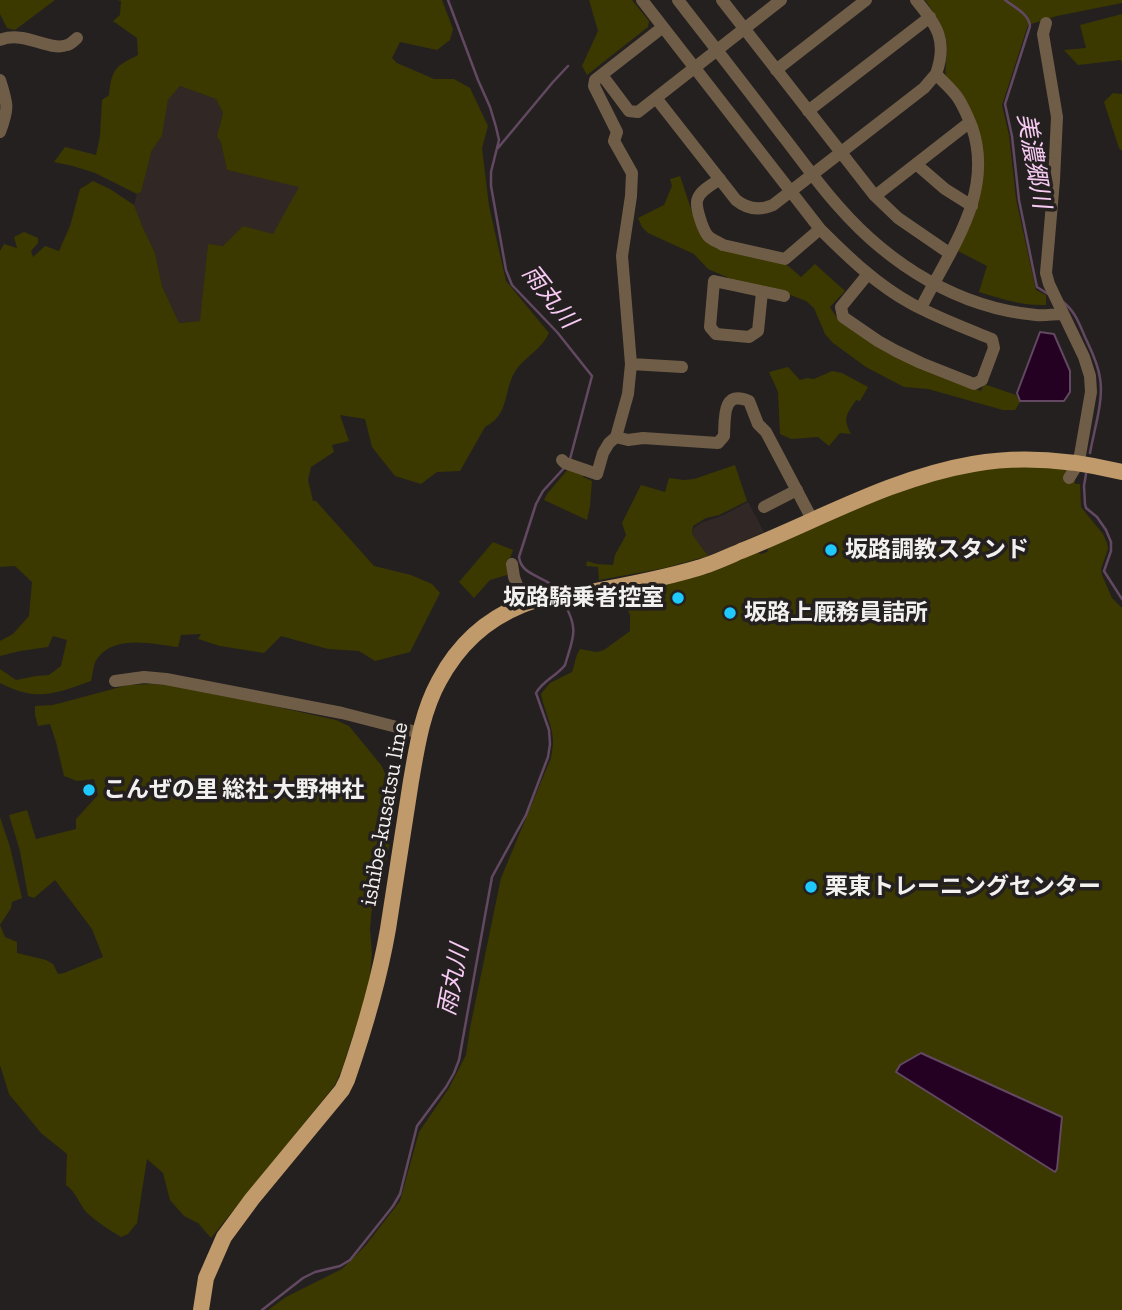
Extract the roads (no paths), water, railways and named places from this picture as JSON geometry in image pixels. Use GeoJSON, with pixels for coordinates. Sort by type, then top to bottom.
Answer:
{"type":"FeatureCollection","features":[{"type":"Feature","properties":{"kind":"main road","name":"ishibe-kusatsu line"},"geometry":{"type":"LineString","coordinates":[[201,1310],[206,1278],[224,1237],[342,1090],[347,1080],[381,965],[420,733],[438,682],[457,652],[480,628],[524,604],[653,580],[700,568],[901,484],[951,468],[1001,460],[1040,459],[1079,462],[1122,471]]}},
{"type":"Feature","properties":{"kind":"street"},"geometry":{"type":"LineString","coordinates":[[642,0],[820,229],[843,253],[888,290],[937,316],[992,339],[994,348],[982,380],[974,384],[921,363],[878,341],[843,317],[841,307],[868,274]]}},
{"type":"Feature","properties":{"kind":"street"},"geometry":{"type":"LineString","coordinates":[[678,0],[838,206],[869,238],[905,267],[933,283],[977,302],[1037,315],[1062,314]]}},
{"type":"Feature","properties":{"kind":"street"},"geometry":{"type":"LineString","coordinates":[[722,0],[875,196],[898,218],[949,253]]}},
{"type":"Feature","properties":{"kind":"street"},"geometry":{"type":"LineString","coordinates":[[602,75],[629,111],[638,112],[781,0]]}},
{"type":"Feature","properties":{"kind":"street"},"geometry":{"type":"LineString","coordinates":[[776,70],[866,0]]}},
{"type":"Feature","properties":{"kind":"street"},"geometry":{"type":"LineString","coordinates":[[656,98],[736,200],[750,208],[765,208],[924,88],[936,74],[942,51],[939,33],[916,0]]}},
{"type":"Feature","properties":{"kind":"street"},"geometry":{"type":"LineString","coordinates":[[808,111],[930,17]]}},
{"type":"Feature","properties":{"kind":"street"},"geometry":{"type":"LineString","coordinates":[[1046,23],[1043,34],[1057,117],[1055,180],[1046,273],[1062,314],[1084,357],[1090,376],[1091,392],[1079,462],[1069,478]]}},
{"type":"Feature","properties":{"kind":"street"},"geometry":{"type":"LineString","coordinates":[[566,462],[597,474],[603,453],[616,438],[628,394],[631,364],[622,256],[632,173],[614,141],[617,132],[594,86],[595,80],[663,27]]}},
{"type":"Feature","properties":{"kind":"street"},"geometry":{"type":"LineString","coordinates":[[0,40],[18,37],[58,46],[68,45],[76,38]]}},
{"type":"Feature","properties":{"kind":"street"},"geometry":{"type":"LineString","coordinates":[[921,308],[972,206],[979,163],[970,122],[958,98],[936,74]]}},
{"type":"Feature","properties":{"kind":"street"},"geometry":{"type":"LineString","coordinates":[[0,80],[8,108],[0,132]]}},
{"type":"Feature","properties":{"kind":"street"},"geometry":{"type":"LineString","coordinates":[[875,196],[970,122]]}},
{"type":"Feature","properties":{"kind":"street"},"geometry":{"type":"LineString","coordinates":[[916,164],[945,190],[972,206]]}},
{"type":"Feature","properties":{"kind":"street"},"geometry":{"type":"LineString","coordinates":[[720,179],[698,196],[696,204],[708,236],[723,245],[785,259],[820,229]]}},
{"type":"Feature","properties":{"kind":"street"},"geometry":{"type":"LineString","coordinates":[[762,292],[758,331],[750,337],[716,334],[710,327],[714,281],[785,296]]}},
{"type":"Feature","properties":{"kind":"street"},"geometry":{"type":"LineString","coordinates":[[631,364],[682,366]]}},
{"type":"Feature","properties":{"kind":"street"},"geometry":{"type":"LineString","coordinates":[[616,438],[718,443],[724,436],[725,408],[732,400],[740,397],[749,401],[758,424],[766,432],[813,521]]}},
{"type":"Feature","properties":{"kind":"street"},"geometry":{"type":"LineString","coordinates":[[764,507],[797,490]]}},
{"type":"Feature","properties":{"kind":"street"},"geometry":{"type":"LineString","coordinates":[[512,564],[524,604]]}},
{"type":"Feature","properties":{"kind":"street"},"geometry":{"type":"LineString","coordinates":[[115,681],[145,677],[192,683],[342,713],[420,733]]}},
{"type":"Feature","properties":{"kind":"waterway","name":"雨丸川"},"geometry":{"type":"LineString","coordinates":[[448,0],[490,107],[499,140],[491,172],[491,186],[506,270],[512,285],[557,332],[592,376],[570,459]]}},
{"type":"Feature","properties":{"kind":"waterway","name":"美濃郷川"},"geometry":{"type":"LineString","coordinates":[[1005,0],[1024,14],[1030,26],[1005,104],[1012,136],[1019,200],[1037,287],[1048,294]]}},
{"type":"Feature","properties":{"kind":"waterway"},"geometry":{"type":"LineString","coordinates":[[498,148],[568,66]]}},
{"type":"Feature","properties":{"kind":"waterway","name":"美濃郷川"},"geometry":{"type":"LineString","coordinates":[[1062,301],[1079,322],[1099,372],[1100,405],[1090,453]]}},
{"type":"Feature","properties":{"kind":"waterway","name":"雨丸川"},"geometry":{"type":"LineString","coordinates":[[549,583],[526,570],[519,557],[536,504],[543,491],[565,467]]}},
{"type":"Feature","properties":{"kind":"waterway","name":"美濃郷川"},"geometry":{"type":"LineString","coordinates":[[1086,474],[1086,508],[1097,517],[1111,542],[1111,551],[1104,571],[1122,599]]}},
{"type":"Feature","properties":{"kind":"waterway","name":"雨丸川"},"geometry":{"type":"LineString","coordinates":[[262,1310],[303,1278],[350,1260],[400,1194],[417,1126],[454,1073],[459,1060],[492,877],[526,815],[548,757],[549,730],[536,693],[565,665],[573,628],[565,605]]}},
{"type":"Feature","properties":{"kind":"place","name":"坂路調教スタンド"},"geometry":{"type":"Point","coordinates":[831,550]}},
{"type":"Feature","properties":{"kind":"place","name":"坂路騎乗者控室"},"geometry":{"type":"Point","coordinates":[678,598]}},
{"type":"Feature","properties":{"kind":"place","name":"坂路上厩務員詰所"},"geometry":{"type":"Point","coordinates":[730,613]}},
{"type":"Feature","properties":{"kind":"place","name":"こんぜの里 総社 大野神社"},"geometry":{"type":"Point","coordinates":[89,790]}},
{"type":"Feature","properties":{"kind":"place","name":"栗東トレーニングセンター"},"geometry":{"type":"Point","coordinates":[811,887]}}]}
